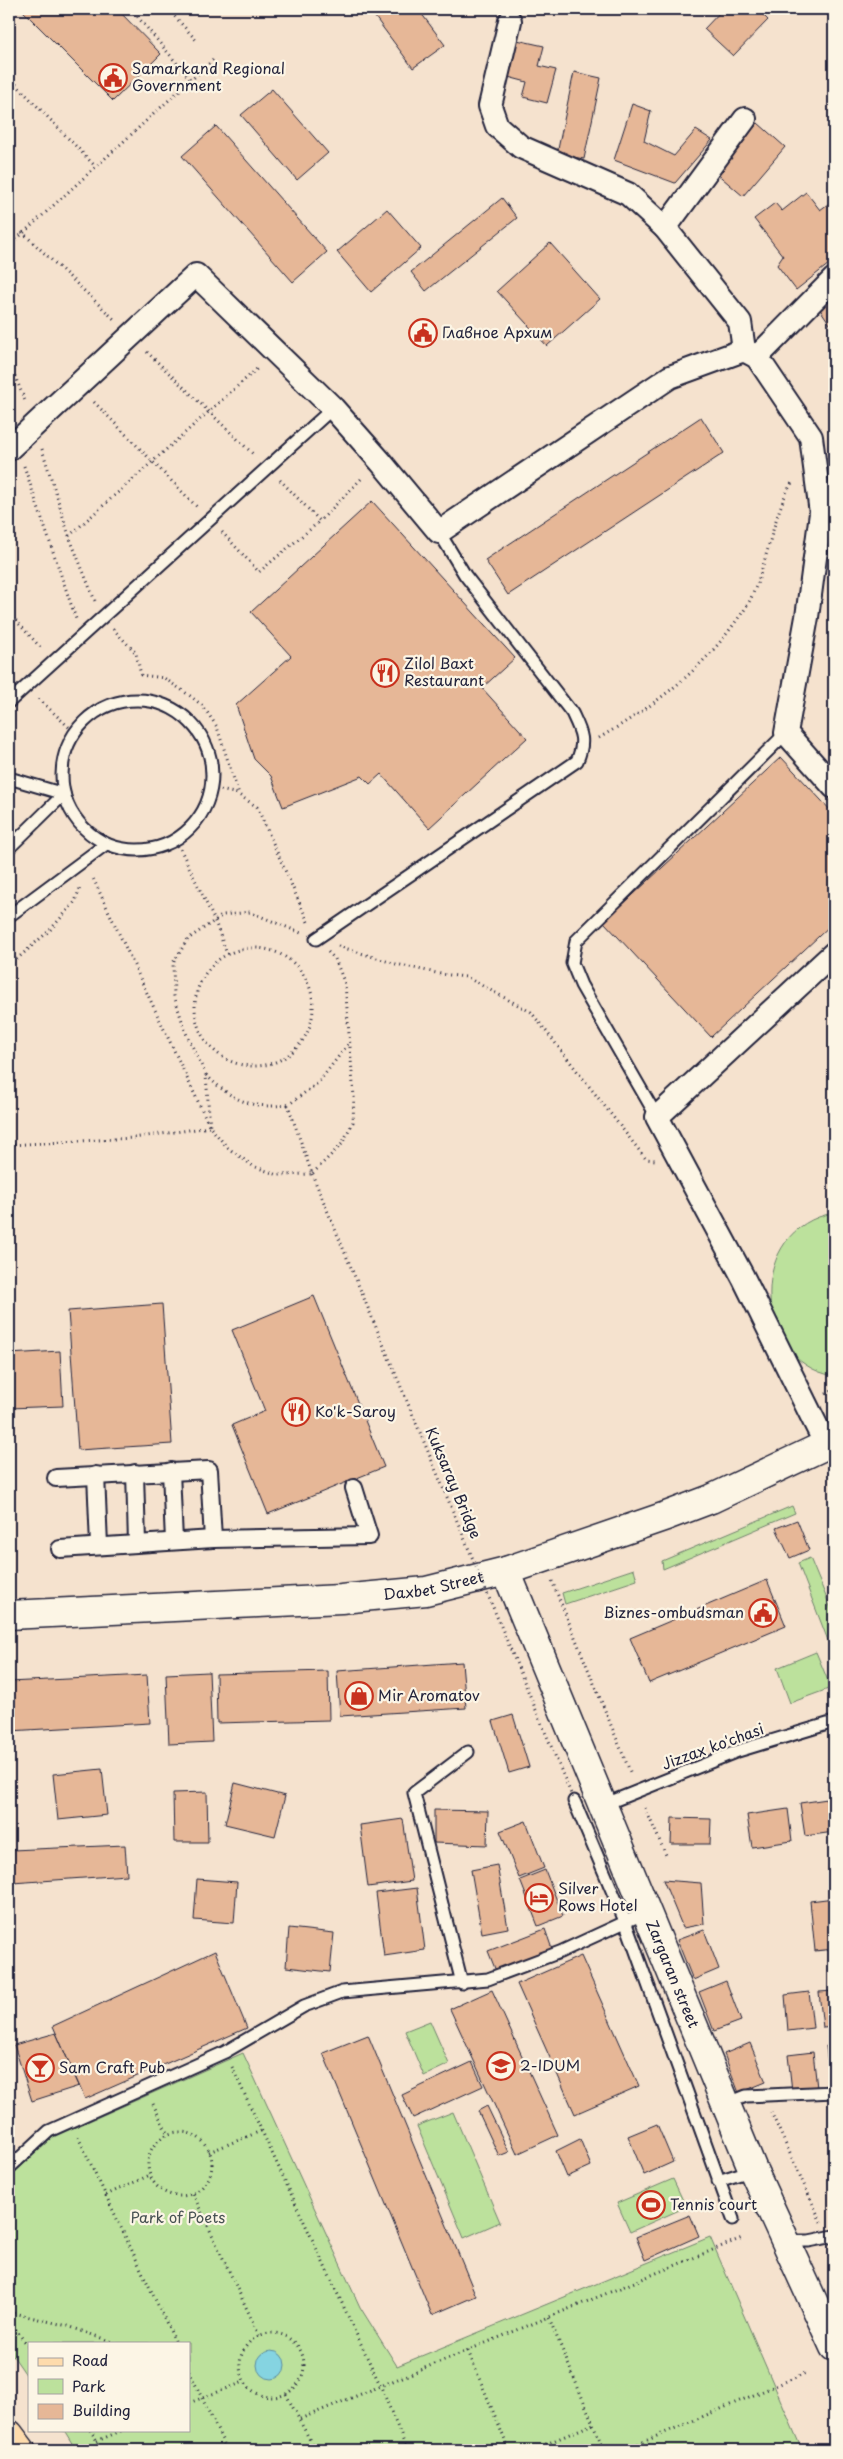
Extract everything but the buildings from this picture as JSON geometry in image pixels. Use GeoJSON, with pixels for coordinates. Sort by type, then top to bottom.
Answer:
{"type":"FeatureCollection","features":[{"type":"Feature","properties":{"kind":"main road"},"geometry":{"type":"LineString","coordinates":[[9,2434],[21,2450]]}},
{"type":"Feature","properties":{"kind":"street"},"geometry":{"type":"LineString","coordinates":[[510,21],[490,106],[497,126],[521,147],[628,194],[665,228],[740,322],[751,353],[811,437],[821,513],[807,617],[786,733],[834,787]]}},
{"type":"Feature","properties":{"kind":"street"},"geometry":{"type":"LineString","coordinates":[[665,228],[746,119]]}},
{"type":"Feature","properties":{"kind":"street"},"geometry":{"type":"LineString","coordinates":[[12,446],[196,275],[333,408],[380,460],[439,532],[670,377],[751,353],[834,280]]}},
{"type":"Feature","properties":{"kind":"street"},"geometry":{"type":"LineString","coordinates":[[830,1443],[657,1117],[834,953]]}},
{"type":"Feature","properties":{"kind":"street","name":"Daxbet Street"},"geometry":{"type":"LineString","coordinates":[[9,1615],[384,1596],[426,1591],[543,1560],[702,1502],[830,1443]]}},
{"type":"Feature","properties":{"kind":"street"},"geometry":{"type":"LineString","coordinates":[[56,1478],[209,1470],[213,1539]]}},
{"type":"Feature","properties":{"kind":"street"},"geometry":{"type":"LineString","coordinates":[[171,1471],[174,1541]]}},
{"type":"Feature","properties":{"kind":"street"},"geometry":{"type":"LineString","coordinates":[[135,1473],[137,1543]]}},
{"type":"Feature","properties":{"kind":"street"},"geometry":{"type":"LineString","coordinates":[[96,1475],[99,1545]]}},
{"type":"Feature","properties":{"kind":"street"},"geometry":{"type":"LineString","coordinates":[[60,1549],[213,1539],[369,1536],[354,1488]]}},
{"type":"Feature","properties":{"kind":"street","name":"Zargaran street"},"geometry":{"type":"LineString","coordinates":[[506,1571],[603,1805],[636,1917],[726,2104],[753,2170],[834,2347]]}},
{"type":"Feature","properties":{"kind":"lane"},"geometry":{"type":"LineString","coordinates":[[9,702],[333,408]]}},
{"type":"Feature","properties":{"kind":"lane"},"geometry":{"type":"LineString","coordinates":[[316,939],[577,761],[583,746],[581,732],[572,713],[465,575],[439,532]]}},
{"type":"Feature","properties":{"kind":"lane"},"geometry":{"type":"LineString","coordinates":[[128,700],[154,701],[178,711],[196,728],[209,751],[213,776],[211,788],[208,802],[195,824],[176,840],[153,849],[129,850],[106,844],[87,832],[72,815],[64,794],[62,768],[68,744],[83,722],[104,707],[128,700]]}},
{"type":"Feature","properties":{"kind":"lane"},"geometry":{"type":"LineString","coordinates":[[657,1117],[581,985],[572,963],[576,942],[786,733]]}},
{"type":"Feature","properties":{"kind":"lane"},"geometry":{"type":"LineString","coordinates":[[9,778],[64,794]]}},
{"type":"Feature","properties":{"kind":"lane"},"geometry":{"type":"LineString","coordinates":[[9,848],[64,794]]}},
{"type":"Feature","properties":{"kind":"lane"},"geometry":{"type":"LineString","coordinates":[[9,916],[84,858],[106,844]]}},
{"type":"Feature","properties":{"kind":"lane","name":"Jizzax ko'chasi"},"geometry":{"type":"LineString","coordinates":[[603,1805],[738,1751],[834,1722]]}},
{"type":"Feature","properties":{"kind":"lane"},"geometry":{"type":"LineString","coordinates":[[462,1983],[414,1793],[468,1752]]}},
{"type":"Feature","properties":{"kind":"lane"},"geometry":{"type":"LineString","coordinates":[[574,1801],[636,1917],[718,2182],[733,2219]]}},
{"type":"Feature","properties":{"kind":"lane"},"geometry":{"type":"LineString","coordinates":[[9,2168],[49,2131],[224,2052],[304,2006],[342,1992],[462,1983],[488,1979],[560,1952],[636,1917]]}},
{"type":"Feature","properties":{"kind":"lane"},"geometry":{"type":"LineString","coordinates":[[726,2104],[746,2096],[834,2092]]}},
{"type":"Feature","properties":{"kind":"lane"},"geometry":{"type":"LineString","coordinates":[[718,2182],[753,2170]]}},
{"type":"Feature","properties":{"kind":"lane"},"geometry":{"type":"LineString","coordinates":[[785,2241],[809,2241],[831,2237]]}},
{"type":"Feature","properties":{"kind":"path"},"geometry":{"type":"LineString","coordinates":[[131,9],[191,80]]}},
{"type":"Feature","properties":{"kind":"path"},"geometry":{"type":"LineString","coordinates":[[168,9],[196,41]]}},
{"type":"Feature","properties":{"kind":"path"},"geometry":{"type":"LineString","coordinates":[[9,246],[22,232],[214,59]]}},
{"type":"Feature","properties":{"kind":"path"},"geometry":{"type":"LineString","coordinates":[[9,77],[95,166]]}},
{"type":"Feature","properties":{"kind":"path"},"geometry":{"type":"LineString","coordinates":[[22,232],[267,466],[320,521]]}},
{"type":"Feature","properties":{"kind":"path"},"geometry":{"type":"LineString","coordinates":[[69,536],[276,352]]}},
{"type":"Feature","properties":{"kind":"path"},"geometry":{"type":"LineString","coordinates":[[9,362],[34,425],[69,536],[102,617],[136,652],[141,675],[164,678],[203,706],[217,727],[239,794]]}},
{"type":"Feature","properties":{"kind":"path"},"geometry":{"type":"LineString","coordinates":[[78,385],[210,519],[259,572],[320,521],[380,460]]}},
{"type":"Feature","properties":{"kind":"path"},"geometry":{"type":"LineString","coordinates":[[12,446],[82,636]]}},
{"type":"Feature","properties":{"kind":"path"},"geometry":{"type":"LineString","coordinates":[[583,746],[633,718],[668,693],[715,651],[749,603],[771,543],[785,494],[812,450]]}},
{"type":"Feature","properties":{"kind":"path"},"geometry":{"type":"LineString","coordinates":[[9,613],[53,661]]}},
{"type":"Feature","properties":{"kind":"path"},"geometry":{"type":"LineString","coordinates":[[26,686],[75,733]]}},
{"type":"Feature","properties":{"kind":"path"},"geometry":{"type":"LineString","coordinates":[[84,858],[210,1127],[228,1148],[253,1166],[278,1175],[312,1174],[342,1144],[353,1122],[354,1097],[345,984],[335,959],[316,939],[257,807],[239,794],[211,788]]}},
{"type":"Feature","properties":{"kind":"path"},"geometry":{"type":"LineString","coordinates":[[176,840],[214,919],[227,954]]}},
{"type":"Feature","properties":{"kind":"path"},"geometry":{"type":"LineString","coordinates":[[9,966],[50,930],[75,902],[82,884],[84,858]]}},
{"type":"Feature","properties":{"kind":"path"},"geometry":{"type":"LineString","coordinates":[[210,1127],[206,1075],[186,1033],[174,996],[173,963],[188,939],[214,919],[223,915],[250,912],[316,939],[396,964],[441,974],[466,977],[531,1012],[646,1159],[685,1170]]}},
{"type":"Feature","properties":{"kind":"path"},"geometry":{"type":"LineString","coordinates":[[246,948],[265,948],[283,955],[298,968],[309,984],[313,1003],[311,1022],[303,1040],[290,1054],[272,1063],[253,1066],[234,1062],[217,1053],[204,1038],[197,1020],[195,1000],[200,982],[212,966],[227,954],[246,948]]}},
{"type":"Feature","properties":{"kind":"path"},"geometry":{"type":"LineString","coordinates":[[206,1075],[221,1089],[257,1107],[288,1105],[318,1082],[349,1043]]}},
{"type":"Feature","properties":{"kind":"path","name":"Kuksaray Bridge"},"geometry":{"type":"LineString","coordinates":[[288,1105],[312,1174],[574,1801]]}},
{"type":"Feature","properties":{"kind":"path"},"geometry":{"type":"LineString","coordinates":[[9,1144],[133,1138],[210,1127]]}},
{"type":"Feature","properties":{"kind":"path"},"geometry":{"type":"LineString","coordinates":[[543,1560],[666,1855]]}},
{"type":"Feature","properties":{"kind":"path"},"geometry":{"type":"LineString","coordinates":[[224,2052],[381,2387],[407,2450]]}},
{"type":"Feature","properties":{"kind":"path"},"geometry":{"type":"LineString","coordinates":[[144,2088],[168,2135]]}},
{"type":"Feature","properties":{"kind":"path"},"geometry":{"type":"LineString","coordinates":[[764,2095],[831,2237]]}},
{"type":"Feature","properties":{"kind":"path"},"geometry":{"type":"LineString","coordinates":[[70,2121],[176,2342]]}},
{"type":"Feature","properties":{"kind":"path"},"geometry":{"type":"LineString","coordinates":[[209,2152],[262,2130]]}},
{"type":"Feature","properties":{"kind":"path"},"geometry":{"type":"LineString","coordinates":[[178,2132],[196,2137],[209,2152],[211,2166],[207,2181],[193,2194],[183,2196],[163,2192],[150,2175],[148,2166],[153,2147],[168,2135],[178,2132]]}},
{"type":"Feature","properties":{"kind":"path"},"geometry":{"type":"LineString","coordinates":[[106,2195],[150,2175]]}},
{"type":"Feature","properties":{"kind":"path"},"geometry":{"type":"LineString","coordinates":[[193,2194],[259,2335]]}},
{"type":"Feature","properties":{"kind":"path"},"geometry":{"type":"LineString","coordinates":[[300,2419],[742,2238]]}},
{"type":"Feature","properties":{"kind":"path"},"geometry":{"type":"LineString","coordinates":[[9,2312],[68,2326],[111,2342]]}},
{"type":"Feature","properties":{"kind":"path"},"geometry":{"type":"LineString","coordinates":[[549,2318],[604,2450]]}},
{"type":"Feature","properties":{"kind":"path"},"geometry":{"type":"LineString","coordinates":[[9,2321],[28,2346]]}},
{"type":"Feature","properties":{"kind":"path"},"geometry":{"type":"LineString","coordinates":[[270,2332],[281,2333],[291,2338],[301,2351],[304,2368],[301,2378],[295,2388],[286,2394],[268,2397],[258,2395],[244,2382],[240,2373],[241,2355],[251,2340],[259,2335],[270,2332]]}},
{"type":"Feature","properties":{"kind":"path"},"geometry":{"type":"LineString","coordinates":[[468,2351],[509,2450]]}},
{"type":"Feature","properties":{"kind":"path"},"geometry":{"type":"LineString","coordinates":[[624,2450],[808,2372]]}},
{"type":"Feature","properties":{"kind":"path"},"geometry":{"type":"LineString","coordinates":[[190,2374],[227,2450]]}},
{"type":"Feature","properties":{"kind":"path"},"geometry":{"type":"LineString","coordinates":[[190,2404],[244,2382]]}},
{"type":"Feature","properties":{"kind":"path"},"geometry":{"type":"LineString","coordinates":[[286,2394],[315,2450]]}},
{"type":"Feature","properties":{"kind":"path"},"geometry":{"type":"LineString","coordinates":[[532,2450],[593,2424]]}},
{"type":"Feature","properties":{"kind":"path"},"geometry":{"type":"LineString","coordinates":[[91,2432],[103,2450]]}},
{"type":"Feature","properties":{"kind":"path"},"geometry":{"type":"LineString","coordinates":[[97,2440],[118,2432]]}},
{"type":"Feature","properties":{"kind":"green space"},"geometry":{"type":"Polygon","coordinates":[[[834,1213],[834,1376],[806,1365],[786,1346],[774,1322],[770,1294],[774,1267],[785,1242],[806,1223],[834,1213]]]}},
{"type":"Feature","properties":{"kind":"green space"},"geometry":{"type":"Polygon","coordinates":[[[792,1506],[795,1513],[663,1569],[662,1561],[792,1506]]]}},
{"type":"Feature","properties":{"kind":"green space"},"geometry":{"type":"Polygon","coordinates":[[[810,1558],[834,1616],[834,1656],[798,1563],[810,1558]]]}},
{"type":"Feature","properties":{"kind":"green space"},"geometry":{"type":"Polygon","coordinates":[[[634,1569],[637,1580],[565,1604],[562,1593],[634,1569]]]}},
{"type":"Feature","properties":{"kind":"green space"},"geometry":{"type":"Polygon","coordinates":[[[816,1652],[831,1688],[790,1703],[777,1668],[816,1652]]]}},
{"type":"Feature","properties":{"kind":"green space"},"geometry":{"type":"Polygon","coordinates":[[[430,2021],[449,2064],[424,2076],[405,2031],[430,2021]]]}},
{"type":"Feature","properties":{"kind":"green space","name":"Park of Poets"},"geometry":{"type":"Polygon","coordinates":[[[243,2053],[360,2307],[397,2366],[710,2237],[802,2450],[76,2450],[65,2432],[190,2432],[190,2342],[28,2342],[28,2378],[9,2350],[9,2178],[53,2137],[243,2053]]]}},
{"type":"Feature","properties":{"kind":"green space"},"geometry":{"type":"Polygon","coordinates":[[[453,2112],[500,2222],[464,2238],[417,2126],[453,2112]]]}},
{"type":"Feature","properties":{"kind":"green space","name":"Tennis court"},"geometry":{"type":"Polygon","coordinates":[[[673,2179],[686,2207],[630,2232],[617,2203],[673,2179]]]}},
{"type":"Feature","properties":{"kind":"water"},"geometry":{"type":"Polygon","coordinates":[[[271,2351],[281,2355],[285,2365],[281,2375],[271,2379],[261,2375],[257,2365],[261,2355],[271,2351]]]}},
{"type":"Feature","properties":{"kind":"place","name":"Samarkand Regional Government"},"geometry":{"type":"Point","coordinates":[113,78]}},
{"type":"Feature","properties":{"kind":"place","name":"Главное Архим"},"geometry":{"type":"Point","coordinates":[423,333]}},
{"type":"Feature","properties":{"kind":"place","name":"Zilol Baxt Restaurant"},"geometry":{"type":"Point","coordinates":[385,673]}},
{"type":"Feature","properties":{"kind":"place","name":"Ko'k-Saroy"},"geometry":{"type":"Point","coordinates":[296,1412]}},
{"type":"Feature","properties":{"kind":"place","name":"Biznes-ombudsman"},"geometry":{"type":"Point","coordinates":[763,1613]}},
{"type":"Feature","properties":{"kind":"place","name":"Mir Aromatov"},"geometry":{"type":"Point","coordinates":[359,1696]}},
{"type":"Feature","properties":{"kind":"place","name":"Silver Rows Hotel"},"geometry":{"type":"Point","coordinates":[539,1898]}},
{"type":"Feature","properties":{"kind":"place","name":"2-IDUM"},"geometry":{"type":"Point","coordinates":[501,2066]}},
{"type":"Feature","properties":{"kind":"place","name":"Sam Craft Pub"},"geometry":{"type":"Point","coordinates":[40,2068]}},
{"type":"Feature","properties":{"kind":"place","name":"Tennis court"},"geometry":{"type":"Point","coordinates":[651,2205]}}]}
